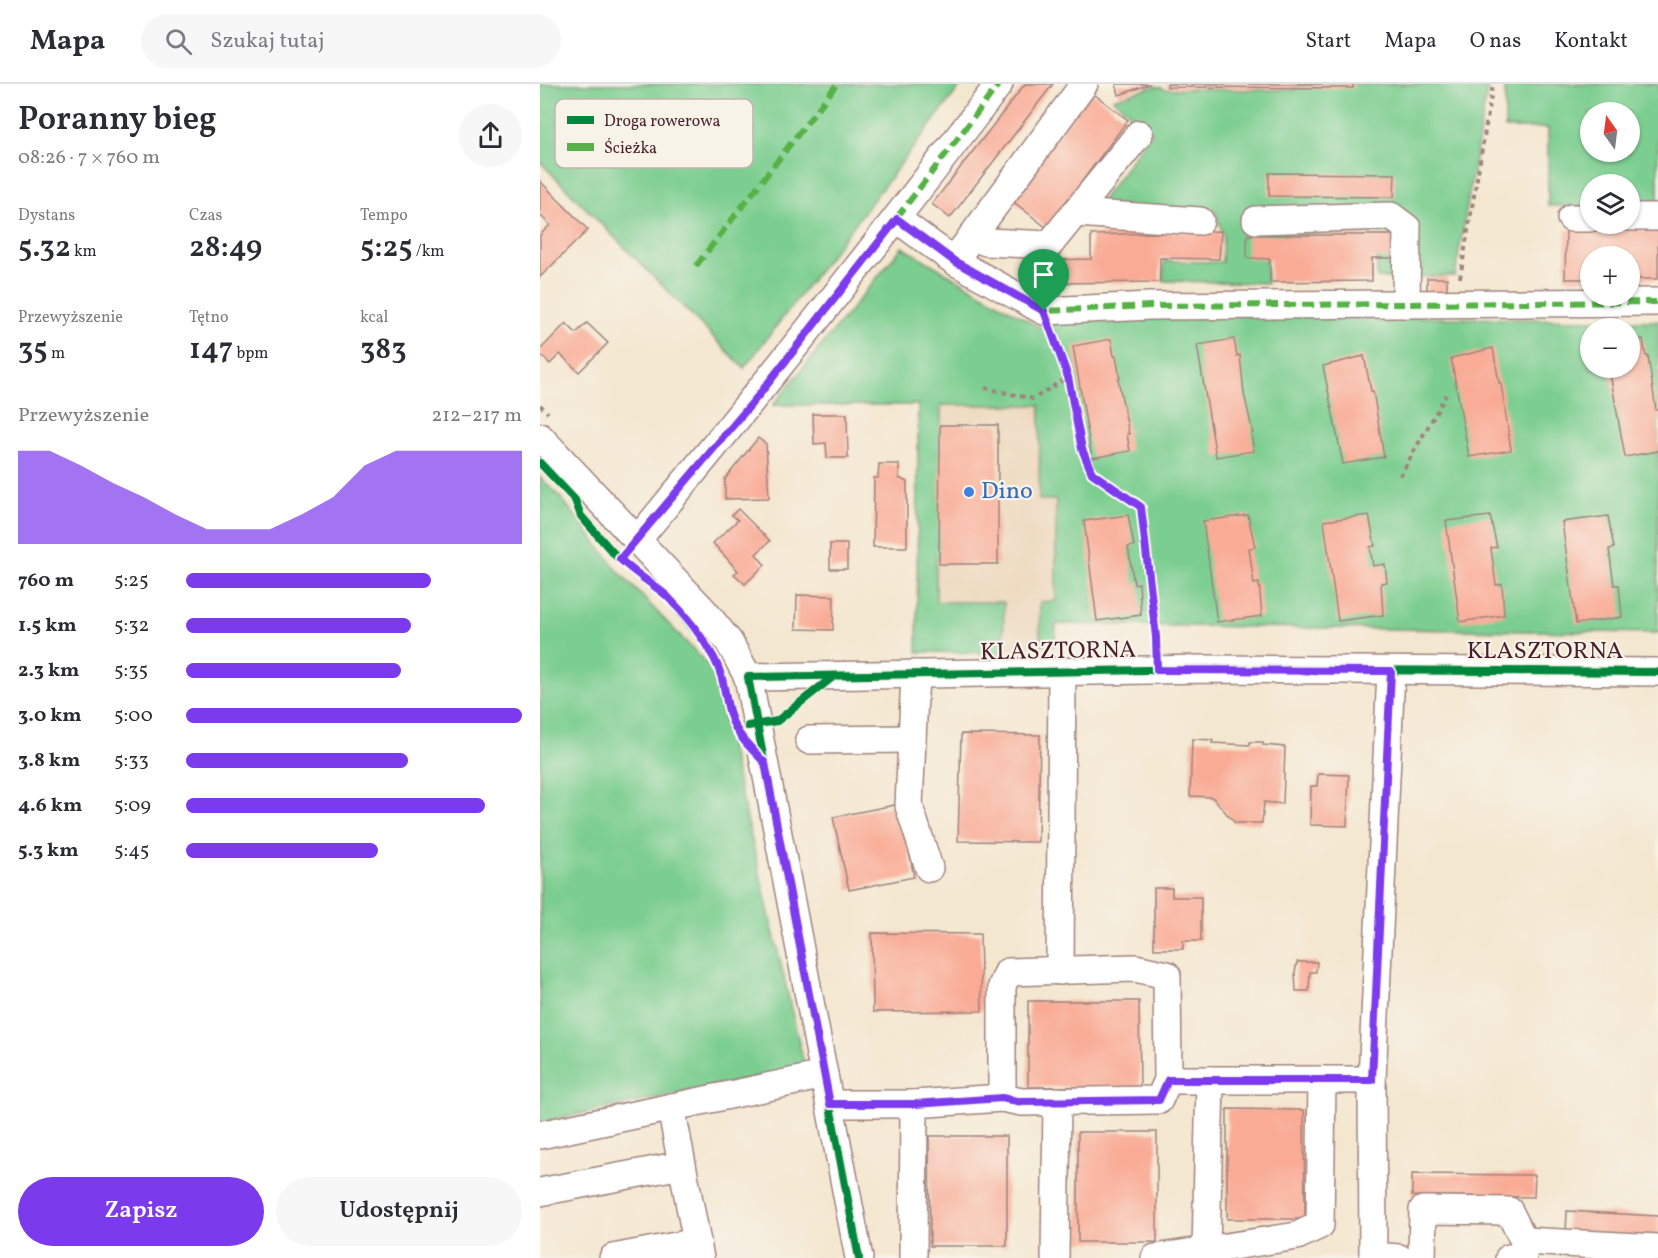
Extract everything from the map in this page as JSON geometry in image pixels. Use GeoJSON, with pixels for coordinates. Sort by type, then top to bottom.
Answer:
{"type":"FeatureCollection","features":[{"type":"Feature","properties":{"kind":"street"},"geometry":{"type":"LineString","coordinates":[[637,540],[758,396],[897,219],[999,84]]}},
{"type":"Feature","properties":{"kind":"street"},"geometry":{"type":"LineString","coordinates":[[954,261],[1084,84]]}},
{"type":"Feature","properties":{"kind":"street"},"geometry":{"type":"LineString","coordinates":[[972,236],[986,242],[1049,245],[1139,134]]}},
{"type":"Feature","properties":{"kind":"street"},"geometry":{"type":"LineString","coordinates":[[1075,213],[1200,221]]}},
{"type":"Feature","properties":{"kind":"street"},"geometry":{"type":"LineString","coordinates":[[1256,220],[1391,216],[1407,228],[1406,304]]}},
{"type":"Feature","properties":{"kind":"street"},"geometry":{"type":"LineString","coordinates":[[1640,217],[1658,217]]}},
{"type":"Feature","properties":{"kind":"street"},"geometry":{"type":"LineString","coordinates":[[897,219],[954,261],[1044,311],[1150,306],[1658,302]]}},
{"type":"Feature","properties":{"kind":"street"},"geometry":{"type":"LineString","coordinates":[[544,425],[637,540],[704,611],[729,642],[748,677],[859,1258]]}},
{"type":"Feature","properties":{"kind":"street","name":"KLASZTORNA"},"geometry":{"type":"LineString","coordinates":[[748,677],[1157,670],[1658,672]]}},
{"type":"Feature","properties":{"kind":"street"},"geometry":{"type":"LineString","coordinates":[[1382,1257],[1372,1080],[1391,671]]}},
{"type":"Feature","properties":{"kind":"street"},"geometry":{"type":"LineString","coordinates":[[1060,971],[1062,672]]}},
{"type":"Feature","properties":{"kind":"street"},"geometry":{"type":"LineString","coordinates":[[915,674],[909,806],[928,868]]}},
{"type":"Feature","properties":{"kind":"street"},"geometry":{"type":"LineString","coordinates":[[809,740],[912,739]]}},
{"type":"Feature","properties":{"kind":"street"},"geometry":{"type":"LineString","coordinates":[[830,1104],[915,1104],[1002,1098],[1022,1102],[1159,1100],[1168,1080],[1167,975],[1135,968],[1008,972],[1002,986],[1002,1098]]}},
{"type":"Feature","properties":{"kind":"street"},"geometry":{"type":"LineString","coordinates":[[540,1135],[824,1075]]}},
{"type":"Feature","properties":{"kind":"street"},"geometry":{"type":"LineString","coordinates":[[1168,1080],[1372,1080]]}},
{"type":"Feature","properties":{"kind":"street"},"geometry":{"type":"LineString","coordinates":[[1206,1250],[1210,1080]]}},
{"type":"Feature","properties":{"kind":"street"},"geometry":{"type":"LineString","coordinates":[[1155,1258],[1297,1236],[1320,1225],[1322,1080]]}},
{"type":"Feature","properties":{"kind":"street"},"geometry":{"type":"LineString","coordinates":[[1055,1258],[1057,1101]]}},
{"type":"Feature","properties":{"kind":"street"},"geometry":{"type":"LineString","coordinates":[[913,1258],[915,1104]]}},
{"type":"Feature","properties":{"kind":"street"},"geometry":{"type":"LineString","coordinates":[[613,1258],[698,1250],[671,1107]]}},
{"type":"Feature","properties":{"kind":"street"},"geometry":{"type":"LineString","coordinates":[[540,1192],[682,1165]]}},
{"type":"Feature","properties":{"kind":"street"},"geometry":{"type":"LineString","coordinates":[[1422,1258],[1423,1209],[1509,1211],[1516,1249],[1658,1248]]}},
{"type":"Feature","properties":{"kind":"path"},"geometry":{"type":"LineString","coordinates":[[1455,305],[1493,84]]}},
{"type":"Feature","properties":{"kind":"path"},"geometry":{"type":"LineString","coordinates":[[1044,311],[1068,377],[1082,449],[1092,473],[1141,507],[1156,637],[1157,670]]}},
{"type":"Feature","properties":{"kind":"path"},"geometry":{"type":"LineString","coordinates":[[985,388],[1034,399],[1068,377]]}},
{"type":"Feature","properties":{"kind":"path"},"geometry":{"type":"LineString","coordinates":[[1400,476],[1446,395]]}},
{"type":"Feature","properties":{"kind":"path"},"geometry":{"type":"LineString","coordinates":[[540,405],[544,425]]}},
{"type":"Feature","properties":{"kind":"shaded area"},"geometry":{"type":"Polygon","coordinates":[[[918,405],[1040,405],[1039,500],[1056,500],[1056,602],[1040,602],[1041,652],[917,652],[918,405]]]}},
{"type":"Feature","properties":{"kind":"green space"},"geometry":{"type":"Polygon","coordinates":[[[540,84],[962,84],[744,368],[540,162],[540,84]]]}},
{"type":"Feature","properties":{"kind":"green space"},"geometry":{"type":"Polygon","coordinates":[[[1295,84],[1488,84],[1455,276],[1377,278],[1377,256],[1266,255],[1267,283],[1163,281],[1164,261],[1222,262],[1223,233],[1214,209],[1096,208],[1152,132],[1113,99],[1155,86],[1165,89],[1294,90],[1295,84]]]}},
{"type":"Feature","properties":{"kind":"green space"},"geometry":{"type":"Polygon","coordinates":[[[1505,84],[1658,84],[1658,205],[1640,205],[1640,174],[1580,174],[1580,206],[1548,206],[1548,128],[1505,128],[1505,84]]]}},
{"type":"Feature","properties":{"kind":"green space"},"geometry":{"type":"Polygon","coordinates":[[[902,247],[1039,327],[1084,312],[1580,320],[1580,378],[1640,378],[1640,321],[1658,321],[1658,633],[1056,624],[1055,646],[1040,645],[1040,602],[1056,601],[1056,500],[1039,500],[1040,405],[941,405],[940,558],[936,559],[936,602],[1004,602],[1003,653],[917,652],[918,405],[773,405],[902,247]]]}},
{"type":"Feature","properties":{"kind":"green space"},"geometry":{"type":"Polygon","coordinates":[[[540,477],[562,499],[618,571],[712,669],[805,1068],[540,1122],[540,477]]]}},
{"type":"Feature","properties":{"kind":"building"},"geometry":{"type":"Polygon","coordinates":[[[1025,84],[1053,84],[950,218],[932,204],[1025,84]]]}},
{"type":"Feature","properties":{"kind":"building"},"geometry":{"type":"Polygon","coordinates":[[[1116,84],[1150,84],[1119,95],[1116,84]]]}},
{"type":"Feature","properties":{"kind":"building"},"geometry":{"type":"Polygon","coordinates":[[[1167,84],[1353,84],[1353,88],[1167,87],[1167,84]]]}},
{"type":"Feature","properties":{"kind":"building"},"geometry":{"type":"Polygon","coordinates":[[[1091,92],[1128,120],[1047,228],[1010,199],[1091,92]]]}},
{"type":"Feature","properties":{"kind":"building"},"geometry":{"type":"Polygon","coordinates":[[[1269,173],[1395,174],[1394,197],[1269,196],[1269,173]]]}},
{"type":"Feature","properties":{"kind":"building"},"geometry":{"type":"Polygon","coordinates":[[[540,181],[588,230],[540,277],[540,235],[550,225],[540,215],[540,181]]]}},
{"type":"Feature","properties":{"kind":"building"},"geometry":{"type":"Polygon","coordinates":[[[1640,229],[1658,229],[1658,279],[1640,279],[1640,246],[1580,246],[1580,279],[1565,279],[1566,230],[1580,230],[1580,234],[1640,234],[1640,229]]]}},
{"type":"Feature","properties":{"kind":"building"},"geometry":{"type":"Polygon","coordinates":[[[1221,231],[1219,259],[1160,258],[1160,282],[1047,283],[1047,260],[1091,259],[1091,235],[1221,231]]]}},
{"type":"Feature","properties":{"kind":"building"},"geometry":{"type":"Polygon","coordinates":[[[1247,235],[1394,235],[1394,258],[1372,258],[1372,281],[1270,282],[1270,259],[1247,258],[1247,235]]]}},
{"type":"Feature","properties":{"kind":"building"},"geometry":{"type":"Polygon","coordinates":[[[1427,278],[1447,278],[1447,299],[1427,299],[1427,278]]]}},
{"type":"Feature","properties":{"kind":"building"},"geometry":{"type":"Polygon","coordinates":[[[566,323],[576,333],[587,323],[608,343],[579,372],[560,354],[550,364],[540,354],[540,350],[566,323]]]}},
{"type":"Feature","properties":{"kind":"building"},"geometry":{"type":"Polygon","coordinates":[[[1111,339],[1120,379],[1118,379],[1129,434],[1127,434],[1130,451],[1092,458],[1073,346],[1111,339]]]}},
{"type":"Feature","properties":{"kind":"building"},"geometry":{"type":"Polygon","coordinates":[[[1234,339],[1237,356],[1240,355],[1254,451],[1216,457],[1197,345],[1234,339]]]}},
{"type":"Feature","properties":{"kind":"building"},"geometry":{"type":"Polygon","coordinates":[[[1640,339],[1643,339],[1646,356],[1648,356],[1656,410],[1658,410],[1658,451],[1625,457],[1611,378],[1640,378],[1640,339]]]}},
{"type":"Feature","properties":{"kind":"building"},"geometry":{"type":"Polygon","coordinates":[[[1493,348],[1511,450],[1469,457],[1451,358],[1493,348]]]}},
{"type":"Feature","properties":{"kind":"building"},"geometry":{"type":"Polygon","coordinates":[[[1364,356],[1371,391],[1373,391],[1384,457],[1343,464],[1323,366],[1364,356]]]}},
{"type":"Feature","properties":{"kind":"building"},"geometry":{"type":"Polygon","coordinates":[[[813,414],[847,414],[848,458],[827,458],[826,443],[814,444],[813,414]]]}},
{"type":"Feature","properties":{"kind":"building","name":"Dino"},"geometry":{"type":"Polygon","coordinates":[[[940,425],[998,425],[998,564],[939,564],[940,425]]]}},
{"type":"Feature","properties":{"kind":"building"},"geometry":{"type":"Polygon","coordinates":[[[758,438],[766,444],[769,498],[725,499],[725,479],[758,438]]]}},
{"type":"Feature","properties":{"kind":"building"},"geometry":{"type":"Polygon","coordinates":[[[879,464],[899,464],[899,478],[907,482],[907,547],[873,547],[874,478],[878,478],[879,464]]]}},
{"type":"Feature","properties":{"kind":"building"},"geometry":{"type":"Polygon","coordinates":[[[738,509],[770,541],[756,554],[765,565],[745,584],[734,574],[738,571],[713,543],[738,520],[732,515],[738,509]]]}},
{"type":"Feature","properties":{"kind":"building"},"geometry":{"type":"Polygon","coordinates":[[[1128,515],[1134,546],[1128,547],[1134,584],[1139,583],[1141,615],[1097,621],[1084,521],[1128,515]]]}},
{"type":"Feature","properties":{"kind":"building"},"geometry":{"type":"Polygon","coordinates":[[[1248,515],[1255,547],[1249,548],[1254,584],[1259,583],[1262,616],[1217,622],[1203,521],[1248,515]]]}},
{"type":"Feature","properties":{"kind":"building"},"geometry":{"type":"Polygon","coordinates":[[[1369,515],[1375,546],[1370,547],[1373,566],[1385,564],[1387,582],[1381,583],[1383,615],[1338,621],[1324,521],[1369,515]]]}},
{"type":"Feature","properties":{"kind":"building"},"geometry":{"type":"Polygon","coordinates":[[[1490,516],[1497,547],[1491,548],[1496,585],[1502,584],[1504,615],[1460,622],[1446,521],[1490,516]]]}},
{"type":"Feature","properties":{"kind":"building"},"geometry":{"type":"Polygon","coordinates":[[[1608,516],[1614,548],[1609,549],[1614,585],[1619,585],[1622,617],[1576,624],[1562,522],[1608,516]]]}},
{"type":"Feature","properties":{"kind":"building"},"geometry":{"type":"Polygon","coordinates":[[[830,544],[847,544],[847,569],[830,569],[830,544]]]}},
{"type":"Feature","properties":{"kind":"building"},"geometry":{"type":"Polygon","coordinates":[[[797,595],[834,596],[833,630],[796,629],[797,595]]]}},
{"type":"Feature","properties":{"kind":"building"},"geometry":{"type":"Polygon","coordinates":[[[961,734],[1040,735],[1038,842],[958,841],[961,734]]]}},
{"type":"Feature","properties":{"kind":"building"},"geometry":{"type":"Polygon","coordinates":[[[1192,739],[1213,740],[1212,743],[1250,745],[1250,742],[1263,742],[1263,745],[1285,747],[1283,804],[1264,802],[1262,823],[1235,823],[1212,797],[1190,796],[1192,739]]]}},
{"type":"Feature","properties":{"kind":"building"},"geometry":{"type":"Polygon","coordinates":[[[1318,774],[1349,775],[1347,826],[1310,825],[1311,786],[1317,786],[1318,774]]]}},
{"type":"Feature","properties":{"kind":"building"},"geometry":{"type":"Polygon","coordinates":[[[900,804],[914,877],[849,890],[833,817],[900,804]]]}},
{"type":"Feature","properties":{"kind":"building"},"geometry":{"type":"Polygon","coordinates":[[[1154,888],[1172,888],[1172,897],[1201,897],[1201,941],[1183,941],[1183,949],[1154,949],[1154,888]]]}},
{"type":"Feature","properties":{"kind":"building"},"geometry":{"type":"Polygon","coordinates":[[[872,933],[980,934],[982,1011],[873,1012],[872,933]]]}},
{"type":"Feature","properties":{"kind":"building"},"geometry":{"type":"Polygon","coordinates":[[[1297,962],[1317,962],[1316,972],[1310,972],[1309,991],[1296,991],[1297,962]]]}},
{"type":"Feature","properties":{"kind":"building"},"geometry":{"type":"Polygon","coordinates":[[[1028,1001],[1139,1001],[1140,1087],[1028,1087],[1028,1001]]]}},
{"type":"Feature","properties":{"kind":"building"},"geometry":{"type":"Polygon","coordinates":[[[1227,1109],[1304,1110],[1305,1219],[1227,1219],[1227,1109]]]}},
{"type":"Feature","properties":{"kind":"building"},"geometry":{"type":"Polygon","coordinates":[[[1078,1132],[1157,1132],[1157,1242],[1078,1242],[1078,1132]]]}},
{"type":"Feature","properties":{"kind":"building"},"geometry":{"type":"Polygon","coordinates":[[[929,1136],[1007,1136],[1007,1246],[930,1246],[929,1136]]]}},
{"type":"Feature","properties":{"kind":"building"},"geometry":{"type":"Polygon","coordinates":[[[1412,1174],[1535,1175],[1534,1197],[1412,1196],[1412,1174]]]}},
{"type":"Feature","properties":{"kind":"building"},"geometry":{"type":"Polygon","coordinates":[[[1567,1211],[1658,1216],[1658,1239],[1566,1233],[1567,1211]]]}},
{"type":"Feature","properties":{"kind":"marked path"},"geometry":{"type":"LineString","coordinates":[[696,266],[837,84]]}},
{"type":"Feature","properties":{"kind":"marked path"},"geometry":{"type":"LineString","coordinates":[[637,540],[821,314],[999,84]]}},
{"type":"Feature","properties":{"kind":"marked path"},"geometry":{"type":"LineString","coordinates":[[897,219],[954,261],[1044,311],[1150,306],[1658,302]]}},
{"type":"Feature","properties":{"kind":"cycle path"},"geometry":{"type":"LineString","coordinates":[[540,463],[575,500],[581,516],[615,555],[632,571],[666,595],[704,642],[722,674],[731,717],[736,728],[744,741],[765,763]]}},
{"type":"Feature","properties":{"kind":"cycle path"},"geometry":{"type":"LineString","coordinates":[[859,1258],[748,677],[1205,669],[1658,672]]}},
{"type":"Feature","properties":{"kind":"cycle path"},"geometry":{"type":"LineString","coordinates":[[748,726],[777,721],[834,676]]}},
{"type":"Feature","properties":{"kind":"place","name":"Dino"},"geometry":{"type":"Point","coordinates":[969,492]}},
{"type":"Feature","properties":{"kind":"route"},"geometry":{"type":"LineString","coordinates":[[897,219],[954,261],[1044,311],[1068,377],[1082,449],[1092,473],[1141,507],[1156,637],[1157,670],[1391,671],[1372,1080],[1168,1080],[1159,1100],[1022,1102],[1002,1098],[915,1104],[830,1104],[765,763],[744,741],[736,728],[731,717],[722,674],[704,642],[666,595],[646,582],[620,559],[758,396],[897,219]]}}]}
